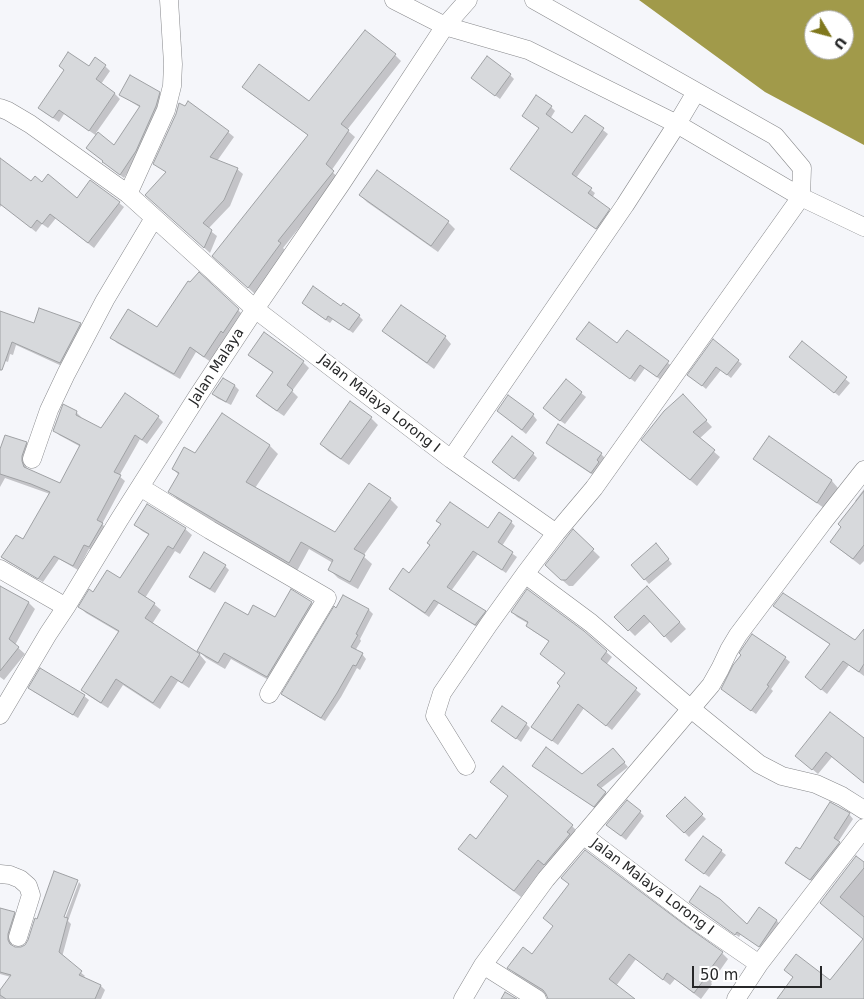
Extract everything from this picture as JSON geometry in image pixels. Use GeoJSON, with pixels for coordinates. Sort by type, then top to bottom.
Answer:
{"type":"FeatureCollection","features":[{"type":"Feature","properties":{"kind":"street"},"geometry":{"type":"LineString","coordinates":[[128,194],[166,110],[172,86],[173,64],[169,0]]}},
{"type":"Feature","properties":{"kind":"street"},"geometry":{"type":"LineString","coordinates":[[394,0],[445,26],[528,50],[677,124],[801,197],[864,227]]}},
{"type":"Feature","properties":{"kind":"street","name":"Jalan Malaya"},"geometry":{"type":"LineString","coordinates":[[0,715],[48,634],[197,397],[445,26],[468,0]]}},
{"type":"Feature","properties":{"kind":"street"},"geometry":{"type":"LineString","coordinates":[[466,766],[435,716],[442,693],[525,574],[594,488],[801,197],[802,168],[775,136],[534,0]]}},
{"type":"Feature","properties":{"kind":"street"},"geometry":{"type":"LineString","coordinates":[[451,460],[624,205],[696,92]]}},
{"type":"Feature","properties":{"kind":"street","name":"Jalan Malaya Lorong I"},"geometry":{"type":"LineString","coordinates":[[0,108],[30,124],[128,194],[255,309],[451,460],[556,533]]}},
{"type":"Feature","properties":{"kind":"street"},"geometry":{"type":"LineString","coordinates":[[32,459],[49,410],[66,374],[105,300],[154,218]]}},
{"type":"Feature","properties":{"kind":"street","name":"Jalan Malaya Lorong I"},"geometry":{"type":"LineString","coordinates":[[759,964],[695,920],[583,835],[711,684],[738,635],[864,470]]}},
{"type":"Feature","properties":{"kind":"street"},"geometry":{"type":"LineString","coordinates":[[140,487],[326,598],[269,694]]}},
{"type":"Feature","properties":{"kind":"street"},"geometry":{"type":"LineString","coordinates":[[0,569],[66,607]]}},
{"type":"Feature","properties":{"kind":"street"},"geometry":{"type":"LineString","coordinates":[[525,574],[591,623],[759,764],[782,776],[816,784],[842,796],[864,810]]}},
{"type":"Feature","properties":{"kind":"street"},"geometry":{"type":"LineString","coordinates":[[736,999],[759,964],[864,828]]}},
{"type":"Feature","properties":{"kind":"street"},"geometry":{"type":"LineString","coordinates":[[463,999],[483,964],[546,879],[583,835]]}},
{"type":"Feature","properties":{"kind":"street"},"geometry":{"type":"LineString","coordinates":[[0,874],[20,879],[28,886],[31,895],[18,937]]}},
{"type":"Feature","properties":{"kind":"street"},"geometry":{"type":"LineString","coordinates":[[483,964],[537,999]]}},
{"type":"Feature","properties":{"kind":"shaded area"},"geometry":{"type":"Polygon","coordinates":[[[639,0],[864,0],[864,145],[765,92],[639,0]]]}},
{"type":"Feature","properties":{"kind":"building"},"geometry":{"type":"Polygon","coordinates":[[[365,30],[396,54],[341,124],[349,130],[326,164],[334,171],[278,241],[281,243],[248,288],[212,256],[308,135],[242,87],[259,64],[309,101],[365,30]]]}},
{"type":"Feature","properties":{"kind":"building"},"geometry":{"type":"Polygon","coordinates":[[[68,52],[89,66],[95,57],[106,65],[96,79],[115,93],[89,131],[59,110],[53,118],[38,108],[64,70],[59,66],[68,52]]]}},
{"type":"Feature","properties":{"kind":"building"},"geometry":{"type":"Polygon","coordinates":[[[487,56],[511,74],[495,96],[471,78],[487,56]]]}},
{"type":"Feature","properties":{"kind":"building"},"geometry":{"type":"Polygon","coordinates":[[[130,75],[160,92],[156,106],[136,151],[120,175],[86,148],[98,132],[114,145],[140,106],[119,95],[130,75]]]}},
{"type":"Feature","properties":{"kind":"building"},"geometry":{"type":"Polygon","coordinates":[[[536,95],[552,106],[546,114],[572,133],[585,115],[604,128],[572,174],[592,188],[588,193],[610,209],[596,229],[510,169],[539,128],[522,116],[536,95]]]}},
{"type":"Feature","properties":{"kind":"building"},"geometry":{"type":"Polygon","coordinates":[[[188,101],[229,131],[210,157],[238,168],[224,200],[203,223],[212,230],[204,248],[145,195],[166,172],[153,164],[176,114],[179,103],[185,106],[188,101]]]}},
{"type":"Feature","properties":{"kind":"building"},"geometry":{"type":"Polygon","coordinates":[[[0,158],[31,181],[35,176],[42,182],[48,174],[77,198],[90,180],[120,202],[88,243],[50,214],[42,224],[37,220],[31,228],[0,204],[0,158]]]}},
{"type":"Feature","properties":{"kind":"building"},"geometry":{"type":"Polygon","coordinates":[[[377,170],[449,221],[431,246],[359,195],[377,170]]]}},
{"type":"Feature","properties":{"kind":"building"},"geometry":{"type":"Polygon","coordinates":[[[199,272],[239,309],[223,333],[221,331],[204,357],[190,347],[174,374],[110,338],[128,309],[157,327],[188,281],[190,282],[199,272]]]}},
{"type":"Feature","properties":{"kind":"building"},"geometry":{"type":"Polygon","coordinates":[[[313,286],[341,306],[343,303],[360,315],[349,330],[328,316],[326,320],[302,303],[313,286]]]}},
{"type":"Feature","properties":{"kind":"building"},"geometry":{"type":"Polygon","coordinates":[[[401,305],[446,336],[427,363],[382,331],[401,305]]]}},
{"type":"Feature","properties":{"kind":"building"},"geometry":{"type":"Polygon","coordinates":[[[39,308],[81,323],[60,363],[12,342],[2,370],[0,370],[0,311],[34,323],[39,308]]]}},
{"type":"Feature","properties":{"kind":"building"},"geometry":{"type":"Polygon","coordinates":[[[589,322],[617,343],[627,330],[669,361],[657,377],[640,365],[630,379],[576,339],[589,322]]]}},
{"type":"Feature","properties":{"kind":"building"},"geometry":{"type":"Polygon","coordinates":[[[264,332],[304,361],[287,385],[293,390],[277,411],[256,396],[273,372],[248,355],[264,332]]]}},
{"type":"Feature","properties":{"kind":"building"},"geometry":{"type":"Polygon","coordinates":[[[713,339],[739,360],[727,375],[716,367],[702,386],[687,375],[713,339]]]}},
{"type":"Feature","properties":{"kind":"building"},"geometry":{"type":"Polygon","coordinates":[[[802,341],[847,377],[834,393],[789,357],[802,341]]]}},
{"type":"Feature","properties":{"kind":"building"},"geometry":{"type":"Polygon","coordinates":[[[223,378],[235,385],[226,402],[212,394],[223,378]]]}},
{"type":"Feature","properties":{"kind":"building"},"geometry":{"type":"Polygon","coordinates":[[[566,379],[582,392],[560,421],[543,408],[566,379]]]}},
{"type":"Feature","properties":{"kind":"building"},"geometry":{"type":"Polygon","coordinates":[[[125,393],[159,416],[142,440],[135,435],[114,472],[121,475],[97,520],[103,523],[89,547],[84,545],[73,566],[54,556],[38,579],[1,557],[16,535],[23,539],[50,492],[0,474],[0,449],[5,435],[27,442],[22,456],[24,467],[60,483],[80,445],[53,431],[63,404],[77,411],[76,415],[101,428],[125,393]]]}},
{"type":"Feature","properties":{"kind":"building"},"geometry":{"type":"Polygon","coordinates":[[[683,394],[707,420],[693,432],[715,450],[690,480],[641,440],[664,411],[683,394]]]}},
{"type":"Feature","properties":{"kind":"building"},"geometry":{"type":"Polygon","coordinates":[[[508,395],[534,414],[522,430],[497,411],[508,395]]]}},
{"type":"Feature","properties":{"kind":"building"},"geometry":{"type":"Polygon","coordinates":[[[350,401],[372,417],[341,459],[320,444],[350,401]]]}},
{"type":"Feature","properties":{"kind":"building"},"geometry":{"type":"Polygon","coordinates":[[[222,413],[270,445],[246,482],[335,532],[369,483],[391,498],[354,549],[365,555],[350,582],[328,570],[333,560],[301,542],[289,563],[168,492],[179,473],[172,469],[184,447],[195,453],[222,413]]]}},
{"type":"Feature","properties":{"kind":"building"},"geometry":{"type":"Polygon","coordinates":[[[558,424],[602,453],[597,460],[599,462],[591,473],[546,443],[558,424]]]}},
{"type":"Feature","properties":{"kind":"building"},"geometry":{"type":"Polygon","coordinates":[[[512,436],[534,453],[514,479],[492,462],[512,436]]]}},
{"type":"Feature","properties":{"kind":"building"},"geometry":{"type":"Polygon","coordinates":[[[769,436],[832,480],[817,503],[753,459],[769,436]]]}},
{"type":"Feature","properties":{"kind":"building"},"geometry":{"type":"Polygon","coordinates":[[[864,491],[864,545],[853,559],[830,542],[841,527],[838,524],[864,491]]]}},
{"type":"Feature","properties":{"kind":"building"},"geometry":{"type":"Polygon","coordinates":[[[450,502],[488,528],[499,512],[512,521],[498,542],[513,552],[502,570],[473,551],[447,587],[486,611],[475,625],[434,600],[425,613],[389,589],[403,568],[409,573],[430,545],[427,543],[441,524],[436,521],[450,502]]]}},
{"type":"Feature","properties":{"kind":"building"},"geometry":{"type":"Polygon","coordinates":[[[147,504],[186,528],[173,549],[168,546],[138,592],[155,603],[145,618],[200,654],[182,683],[171,676],[153,703],[116,679],[101,703],[81,690],[119,631],[78,607],[89,589],[93,592],[107,570],[120,578],[149,534],[134,525],[147,504]]]}},
{"type":"Feature","properties":{"kind":"building"},"geometry":{"type":"Polygon","coordinates":[[[573,529],[594,549],[566,580],[561,580],[545,565],[573,529]]]}},
{"type":"Feature","properties":{"kind":"building"},"geometry":{"type":"Polygon","coordinates":[[[656,543],[669,559],[644,580],[631,565],[656,543]]]}},
{"type":"Feature","properties":{"kind":"building"},"geometry":{"type":"Polygon","coordinates":[[[204,552],[226,565],[210,589],[189,577],[204,552]]]}},
{"type":"Feature","properties":{"kind":"building"},"geometry":{"type":"Polygon","coordinates":[[[0,586],[29,602],[9,639],[19,647],[0,671],[0,586]]]}},
{"type":"Feature","properties":{"kind":"building"},"geometry":{"type":"Polygon","coordinates":[[[647,586],[680,622],[664,637],[644,615],[628,631],[614,617],[647,586]]]}},
{"type":"Feature","properties":{"kind":"building"},"geometry":{"type":"Polygon","coordinates":[[[291,589],[312,602],[267,677],[224,653],[218,663],[197,651],[225,602],[248,615],[253,605],[275,617],[291,589]]]}},
{"type":"Feature","properties":{"kind":"building"},"geometry":{"type":"Polygon","coordinates":[[[527,589],[584,631],[607,651],[601,659],[637,688],[606,726],[578,704],[552,741],[531,727],[560,686],[557,683],[565,673],[540,654],[549,641],[526,626],[528,622],[511,612],[527,589]]]}},
{"type":"Feature","properties":{"kind":"building"},"geometry":{"type":"Polygon","coordinates":[[[783,593],[855,640],[864,629],[864,664],[859,672],[843,661],[821,690],[805,677],[830,644],[773,606],[783,593]]]}},
{"type":"Feature","properties":{"kind":"building"},"geometry":{"type":"Polygon","coordinates":[[[343,595],[369,609],[351,647],[363,653],[356,666],[353,665],[321,718],[281,694],[334,606],[336,608],[343,595]]]}},
{"type":"Feature","properties":{"kind":"building"},"geometry":{"type":"Polygon","coordinates":[[[752,634],[786,657],[767,685],[769,686],[751,711],[721,689],[733,665],[741,655],[739,653],[752,634]]]}},
{"type":"Feature","properties":{"kind":"building"},"geometry":{"type":"Polygon","coordinates":[[[40,668],[85,695],[73,715],[28,688],[40,668]]]}},
{"type":"Feature","properties":{"kind":"building"},"geometry":{"type":"Polygon","coordinates":[[[502,706],[527,723],[516,739],[491,721],[502,706]]]}},
{"type":"Feature","properties":{"kind":"building"},"geometry":{"type":"Polygon","coordinates":[[[830,712],[864,738],[864,783],[826,752],[812,770],[795,756],[830,712]]]}},
{"type":"Feature","properties":{"kind":"building"},"geometry":{"type":"Polygon","coordinates":[[[546,747],[582,774],[613,748],[625,762],[597,785],[606,792],[594,807],[532,766],[546,747]]]}},
{"type":"Feature","properties":{"kind":"building"},"geometry":{"type":"Polygon","coordinates":[[[503,766],[573,825],[567,832],[570,834],[544,865],[538,860],[514,891],[458,849],[470,834],[476,839],[508,796],[490,782],[503,766]]]}},
{"type":"Feature","properties":{"kind":"building"},"geometry":{"type":"Polygon","coordinates":[[[685,797],[703,814],[684,833],[666,816],[685,797]]]}},
{"type":"Feature","properties":{"kind":"building"},"geometry":{"type":"Polygon","coordinates":[[[627,800],[641,811],[621,836],[606,825],[627,800]]]}},
{"type":"Feature","properties":{"kind":"building"},"geometry":{"type":"Polygon","coordinates":[[[830,802],[850,813],[834,838],[840,842],[810,880],[785,863],[796,847],[800,849],[830,802]]]}},
{"type":"Feature","properties":{"kind":"building"},"geometry":{"type":"Polygon","coordinates":[[[703,836],[722,850],[704,874],[685,860],[703,836]]]}},
{"type":"Feature","properties":{"kind":"building"},"geometry":{"type":"Polygon","coordinates":[[[585,850],[723,952],[694,993],[667,973],[663,980],[629,954],[609,979],[635,999],[548,999],[543,990],[507,968],[523,947],[532,954],[553,926],[543,918],[569,884],[561,878],[585,850]]]}},
{"type":"Feature","properties":{"kind":"building"},"geometry":{"type":"Polygon","coordinates":[[[856,856],[864,862],[864,868],[840,897],[864,917],[864,999],[777,999],[793,977],[784,970],[796,954],[830,980],[863,939],[820,903],[856,856]]]}},
{"type":"Feature","properties":{"kind":"building"},"geometry":{"type":"Polygon","coordinates":[[[54,871],[78,880],[64,917],[68,918],[59,952],[82,971],[79,975],[101,985],[95,999],[6,999],[0,995],[0,990],[11,975],[0,972],[0,908],[15,912],[8,934],[10,944],[15,947],[25,945],[35,918],[37,919],[54,871]]]}},
{"type":"Feature","properties":{"kind":"building"},"geometry":{"type":"Polygon","coordinates":[[[700,886],[720,899],[747,924],[759,907],[777,920],[759,947],[737,932],[735,935],[689,902],[700,886]]]}},
{"type":"Feature","properties":{"kind":"building"},"geometry":{"type":"Polygon","coordinates":[[[505,992],[517,999],[501,999],[505,992]]]}}]}
